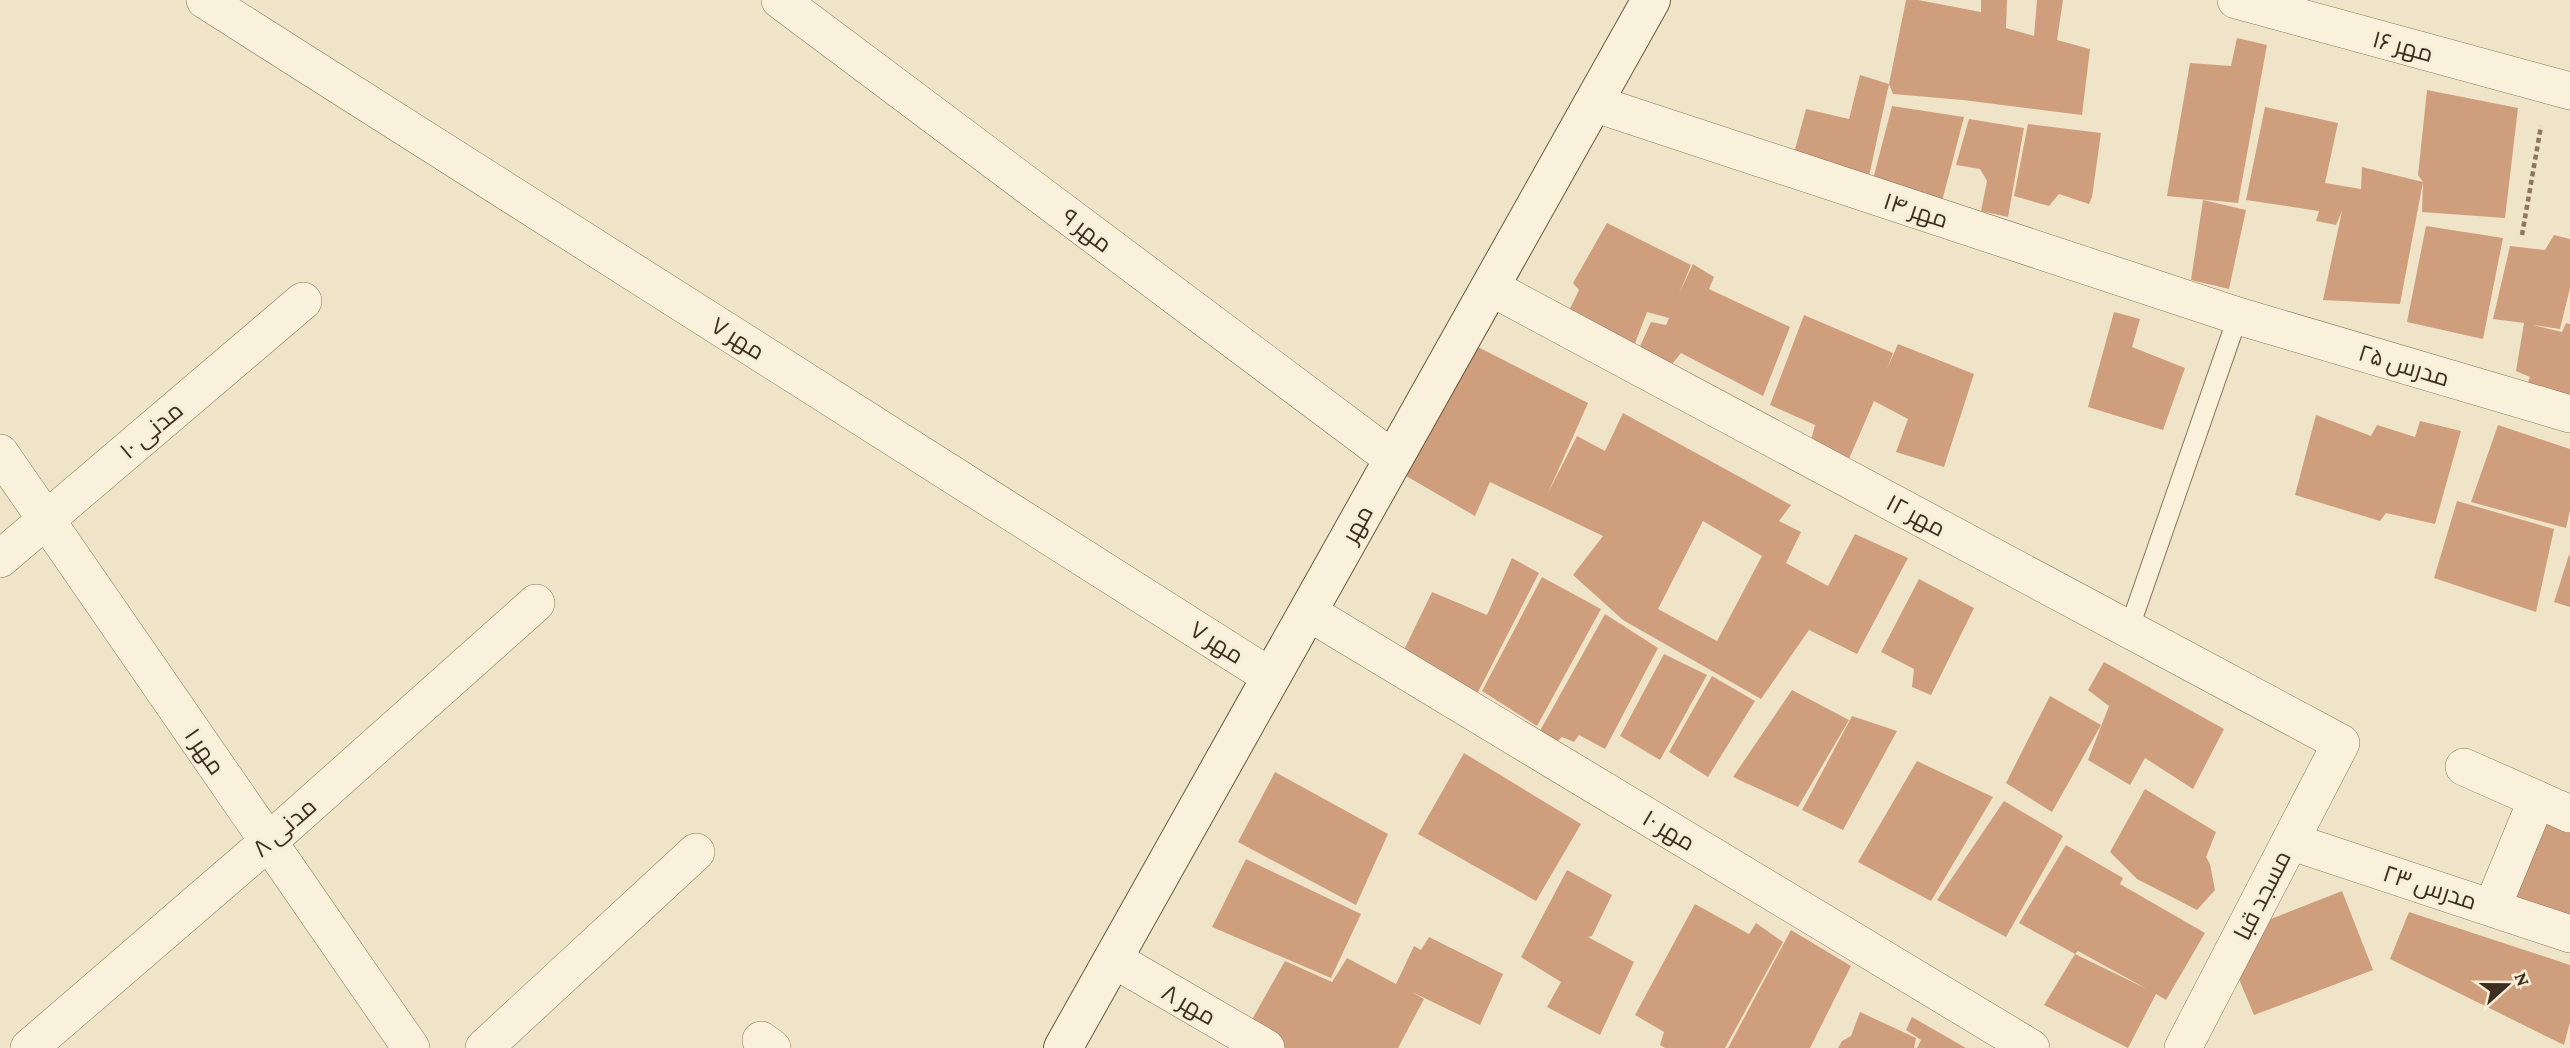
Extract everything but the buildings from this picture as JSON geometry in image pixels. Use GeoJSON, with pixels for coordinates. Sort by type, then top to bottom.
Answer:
{"type":"FeatureCollection","features":[{"type":"Feature","properties":{"kind":"main road","name":"مهر"},"geometry":{"type":"LineString","coordinates":[[1063,1048],[1651,0]]}},
{"type":"Feature","properties":{"kind":"street","name":"مهر ۷"},"geometry":{"type":"LineString","coordinates":[[205,0],[1271,677]]}},
{"type":"Feature","properties":{"kind":"street","name":"مهر ۹"},"geometry":{"type":"LineString","coordinates":[[780,0],[1393,459]]}},
{"type":"Feature","properties":{"kind":"street","name":"مهر ۱۶"},"geometry":{"type":"LineString","coordinates":[[2236,0],[2559,88]]}},
{"type":"Feature","properties":{"kind":"street","name":"مهر ۱۴"},"geometry":{"type":"LineString","coordinates":[[1593,103],[2238,316]]}},
{"type":"Feature","properties":{"kind":"street","name":"مهر ۱۲"},"geometry":{"type":"LineString","coordinates":[[1490,287],[2341,743]]}},
{"type":"Feature","properties":{"kind":"street","name":"مدنی ۱۰"},"geometry":{"type":"LineString","coordinates":[[0,559],[303,301]]}},
{"type":"Feature","properties":{"kind":"street","name":"مدرس ۲۵"},"geometry":{"type":"LineString","coordinates":[[2238,316],[2570,415]]}},
{"type":"Feature","properties":{"kind":"street","name":"مهر ۱"},"geometry":{"type":"LineString","coordinates":[[0,453],[411,1048]]}},
{"type":"Feature","properties":{"kind":"street","name":"مدنی ۸"},"geometry":{"type":"LineString","coordinates":[[29,1048],[268,842],[536,603]]}},
{"type":"Feature","properties":{"kind":"street","name":"مهر ۱۰"},"geometry":{"type":"LineString","coordinates":[[1308,612],[2031,1048]]}},
{"type":"Feature","properties":{"kind":"street","name":"مسجد قبا"},"geometry":{"type":"LineString","coordinates":[[2183,1048],[2341,743]]}},
{"type":"Feature","properties":{"kind":"street"},"geometry":{"type":"LineString","coordinates":[[2464,767],[2570,814]]}},
{"type":"Feature","properties":{"kind":"street"},"geometry":{"type":"LineString","coordinates":[[2492,908],[2537,799]]}},
{"type":"Feature","properties":{"kind":"street","name":"مدرس ۲۳"},"geometry":{"type":"LineString","coordinates":[[2290,841],[2570,934]]}},
{"type":"Feature","properties":{"kind":"street"},"geometry":{"type":"LineString","coordinates":[[484,1048],[696,852]]}},
{"type":"Feature","properties":{"kind":"street","name":"مهر ۸"},"geometry":{"type":"LineString","coordinates":[[1113,959],[1266,1048]]}},
{"type":"Feature","properties":{"kind":"street"},"geometry":{"type":"LineString","coordinates":[[0,1037],[8,1048]]}},
{"type":"Feature","properties":{"kind":"lane"},"geometry":{"type":"LineString","coordinates":[[2129,629],[2238,316]]}},
{"type":"Feature","properties":{"kind":"path"},"geometry":{"type":"LineString","coordinates":[[2522,235],[2559,88]]}}]}
